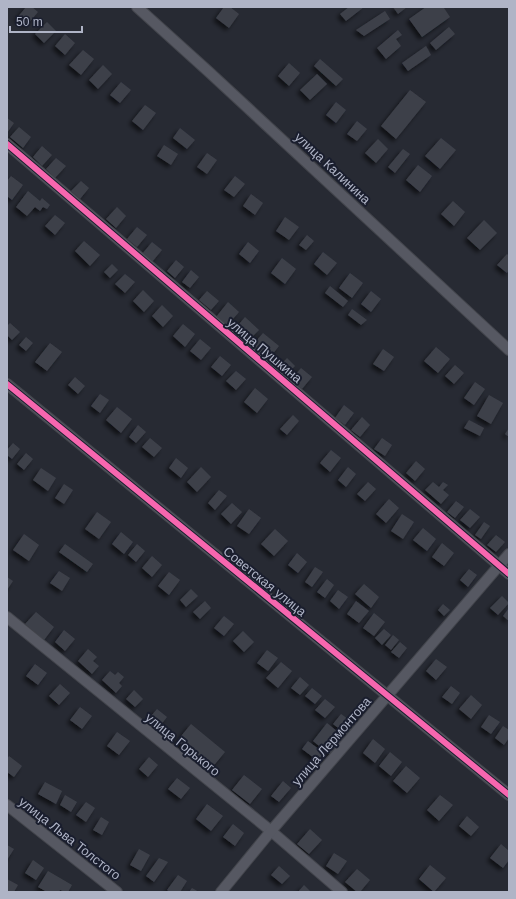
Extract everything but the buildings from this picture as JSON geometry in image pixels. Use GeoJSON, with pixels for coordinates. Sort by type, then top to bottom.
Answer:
{"type":"FeatureCollection","features":[{"type":"Feature","properties":{"kind":"street","name":"улица Калинина"},"geometry":{"type":"LineString","coordinates":[[137,7],[509,350]]}},
{"type":"Feature","properties":{"kind":"street","name":"улица Пушкина"},"geometry":{"type":"LineString","coordinates":[[7,144],[509,574]]}},
{"type":"Feature","properties":{"kind":"street","name":"Советская улица"},"geometry":{"type":"LineString","coordinates":[[7,384],[509,795]]}},
{"type":"Feature","properties":{"kind":"street","name":"улица Лермонтова"},"geometry":{"type":"LineString","coordinates":[[221,892],[271,831],[509,554]]}},
{"type":"Feature","properties":{"kind":"street","name":"улица Горького"},"geometry":{"type":"LineString","coordinates":[[7,617],[271,831],[342,892]]}},
{"type":"Feature","properties":{"kind":"street","name":"улица Льва Толстого"},"geometry":{"type":"LineString","coordinates":[[7,805],[117,892]]}},
{"type":"Feature","properties":{"kind":"cycle path"},"geometry":{"type":"LineString","coordinates":[[7,144],[509,574]]}},
{"type":"Feature","properties":{"kind":"cycle path"},"geometry":{"type":"LineString","coordinates":[[7,384],[509,795]]}}]}
